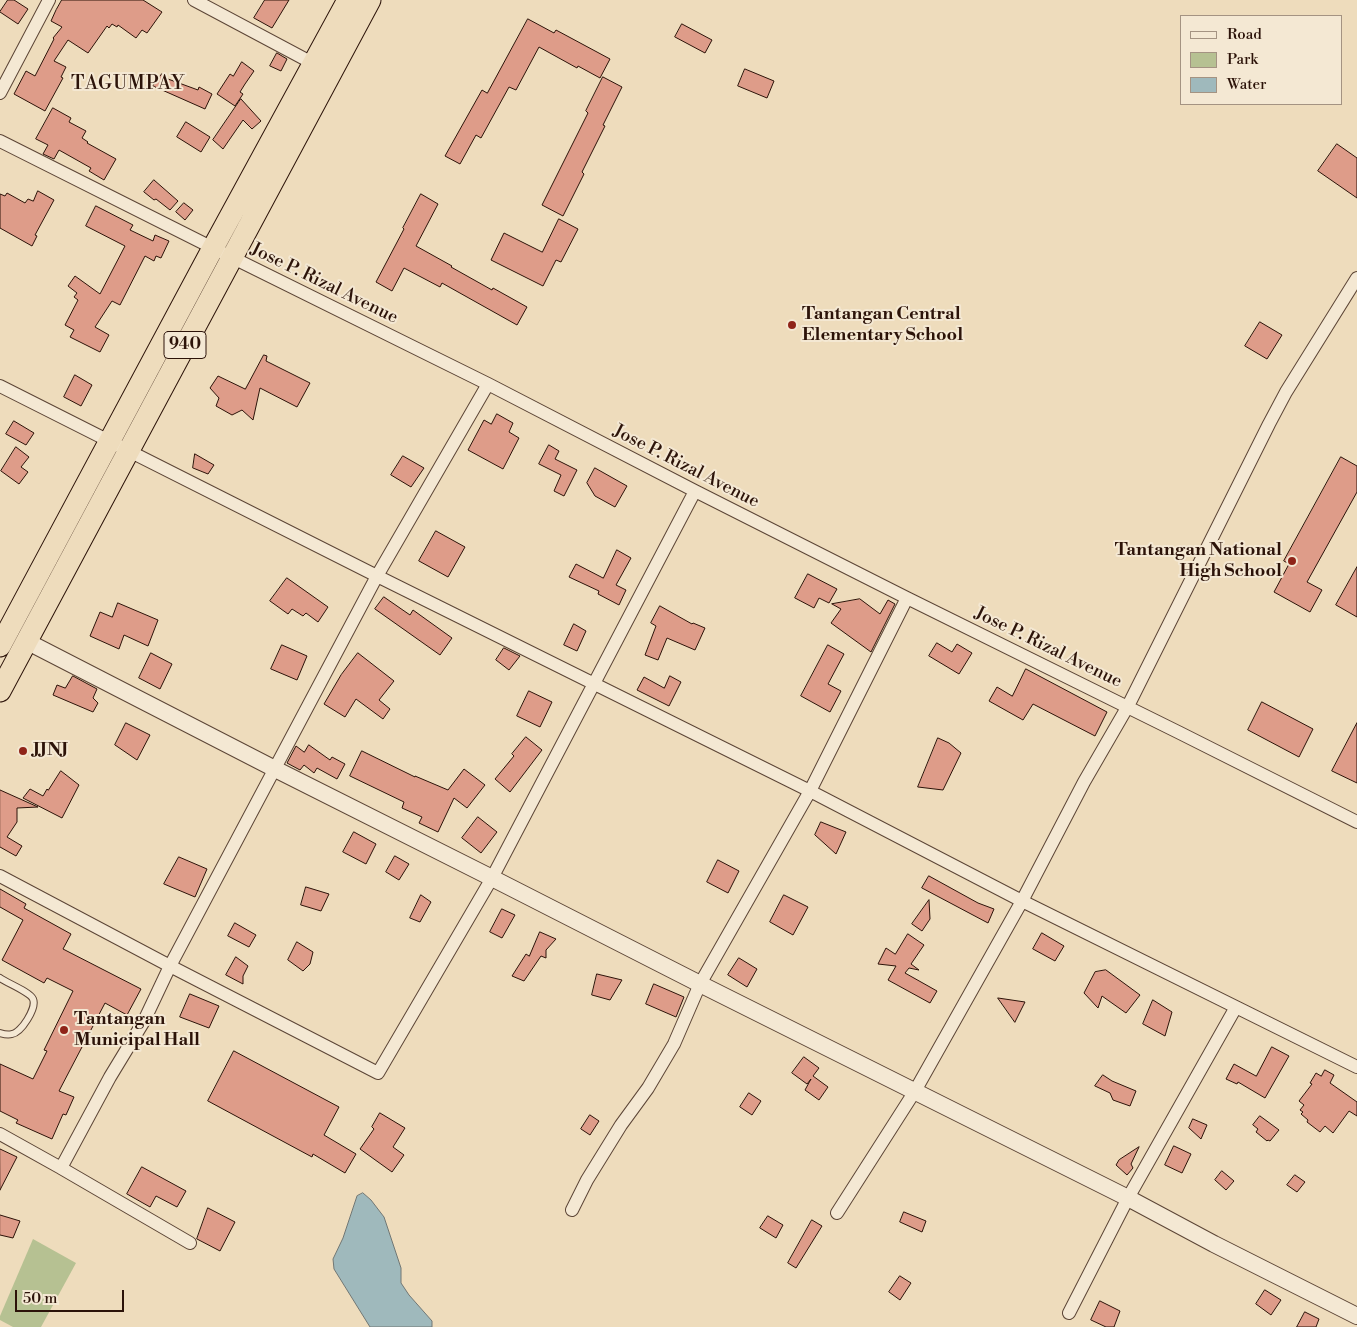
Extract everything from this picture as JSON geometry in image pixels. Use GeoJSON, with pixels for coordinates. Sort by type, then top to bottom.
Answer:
{"type":"FeatureCollection","features":[{"type":"Feature","properties":{"kind":"highway","name":"940"},"geometry":{"type":"LineString","coordinates":[[2,635],[110,440],[348,0]]}},
{"type":"Feature","properties":{"kind":"highway","name":"940"},"geometry":{"type":"LineString","coordinates":[[0,691],[370,0]]}},
{"type":"Feature","properties":{"kind":"street"},"geometry":{"type":"LineString","coordinates":[[0,93],[49,0]]}},
{"type":"Feature","properties":{"kind":"street"},"geometry":{"type":"LineString","coordinates":[[194,0],[332,74]]}},
{"type":"Feature","properties":{"kind":"street","name":"Jose P. Rizal Avenue"},"geometry":{"type":"LineString","coordinates":[[0,141],[488,384],[907,598],[1128,706],[1357,822]]}},
{"type":"Feature","properties":{"kind":"street"},"geometry":{"type":"LineString","coordinates":[[837,1213],[915,1091],[1022,901],[1084,782],[1128,706],[1286,392],[1357,278]]}},
{"type":"Feature","properties":{"kind":"street"},"geometry":{"type":"LineString","coordinates":[[61,1168],[110,1077],[144,1021],[170,966],[377,576],[488,384]]}},
{"type":"Feature","properties":{"kind":"street"},"geometry":{"type":"LineString","coordinates":[[0,386],[810,791],[1022,901],[1357,1067]]}},
{"type":"Feature","properties":{"kind":"street"},"geometry":{"type":"LineString","coordinates":[[0,876],[378,1073],[492,878],[695,491]]}},
{"type":"Feature","properties":{"kind":"street"},"geometry":{"type":"LineString","coordinates":[[572,1210],[587,1180],[620,1125],[648,1088],[674,1044],[700,984],[810,791],[907,598]]}},
{"type":"Feature","properties":{"kind":"street"},"geometry":{"type":"LineString","coordinates":[[2,635],[26,641],[700,984],[1128,1198],[1357,1316]]}},
{"type":"Feature","properties":{"kind":"street"},"geometry":{"type":"LineString","coordinates":[[1069,1313],[1128,1198],[1236,1007]]}},
{"type":"Feature","properties":{"kind":"street"},"geometry":{"type":"LineString","coordinates":[[0,1134],[190,1243]]}},
{"type":"Feature","properties":{"kind":"lane"},"geometry":{"type":"LineString","coordinates":[[0,978],[27,993],[34,1001],[32,1010],[18,1031],[12,1034],[0,1033]]}},
{"type":"Feature","properties":{"kind":"green space"},"geometry":{"type":"Polygon","coordinates":[[[33,1239],[76,1263],[41,1327],[13,1327],[0,1320],[0,1316],[33,1239]]]}},
{"type":"Feature","properties":{"kind":"water"},"geometry":{"type":"Polygon","coordinates":[[[363,1193],[384,1217],[401,1268],[401,1283],[432,1321],[432,1327],[370,1327],[334,1269],[333,1259],[343,1238],[357,1196],[363,1193]]]}},
{"type":"Feature","properties":{"kind":"building"},"geometry":{"type":"Polygon","coordinates":[[[8,0],[14,0],[28,9],[18,24],[0,12],[8,0]]]}},
{"type":"Feature","properties":{"kind":"building"},"geometry":{"type":"Polygon","coordinates":[[[62,0],[143,0],[162,12],[147,33],[142,30],[136,38],[118,25],[117,27],[112,24],[109,28],[107,26],[88,53],[68,40],[54,61],[66,67],[61,77],[63,78],[45,111],[14,94],[26,71],[35,76],[53,38],[62,27],[51,21],[62,0]]]}},
{"type":"Feature","properties":{"kind":"building"},"geometry":{"type":"Polygon","coordinates":[[[265,0],[289,0],[272,28],[254,18],[265,0]]]}},
{"type":"Feature","properties":{"kind":"building"},"geometry":{"type":"Polygon","coordinates":[[[528,19],[554,33],[556,30],[610,59],[600,78],[578,66],[577,68],[539,47],[516,90],[509,87],[481,138],[476,135],[460,164],[445,156],[482,90],[487,93],[528,19]]]}},
{"type":"Feature","properties":{"kind":"building"},"geometry":{"type":"Polygon","coordinates":[[[682,24],[712,40],[705,53],[675,37],[682,24]]]}},
{"type":"Feature","properties":{"kind":"building"},"geometry":{"type":"Polygon","coordinates":[[[277,53],[287,59],[281,71],[270,66],[277,53]]]}},
{"type":"Feature","properties":{"kind":"building"},"geometry":{"type":"Polygon","coordinates":[[[242,62],[254,71],[240,92],[243,94],[235,106],[217,94],[230,74],[233,76],[242,62]]]}},
{"type":"Feature","properties":{"kind":"building"},"geometry":{"type":"Polygon","coordinates":[[[745,69],[774,81],[767,98],[738,86],[745,69]]]}},
{"type":"Feature","properties":{"kind":"building"},"geometry":{"type":"Polygon","coordinates":[[[162,74],[168,79],[198,90],[199,87],[212,94],[205,109],[153,86],[162,74]]]}},
{"type":"Feature","properties":{"kind":"building"},"geometry":{"type":"Polygon","coordinates":[[[603,77],[622,87],[582,172],[584,174],[563,216],[542,205],[588,113],[586,111],[603,77]]]}},
{"type":"Feature","properties":{"kind":"building"},"geometry":{"type":"Polygon","coordinates":[[[241,99],[261,121],[252,129],[243,120],[223,149],[213,140],[241,99]]]}},
{"type":"Feature","properties":{"kind":"building"},"geometry":{"type":"Polygon","coordinates":[[[53,108],[71,118],[69,122],[86,131],[82,138],[87,143],[116,159],[104,180],[89,171],[91,168],[59,150],[54,159],[43,154],[48,145],[36,139],[53,108]]]}},
{"type":"Feature","properties":{"kind":"building"},"geometry":{"type":"Polygon","coordinates":[[[186,122],[210,137],[201,152],[177,137],[186,122]]]}},
{"type":"Feature","properties":{"kind":"building"},"geometry":{"type":"Polygon","coordinates":[[[1337,144],[1357,158],[1357,198],[1318,171],[1337,144]]]}},
{"type":"Feature","properties":{"kind":"building"},"geometry":{"type":"Polygon","coordinates":[[[154,180],[178,201],[170,210],[144,192],[154,180]]]}},
{"type":"Feature","properties":{"kind":"building"},"geometry":{"type":"Polygon","coordinates":[[[38,191],[54,200],[35,235],[37,236],[32,246],[0,228],[0,194],[5,196],[7,193],[25,203],[28,199],[33,201],[38,191]]]}},
{"type":"Feature","properties":{"kind":"building"},"geometry":{"type":"Polygon","coordinates":[[[421,194],[438,204],[416,246],[492,290],[493,288],[527,307],[517,325],[442,283],[440,287],[404,268],[392,291],[376,282],[421,194]]]}},
{"type":"Feature","properties":{"kind":"building"},"geometry":{"type":"Polygon","coordinates":[[[184,203],[193,210],[185,220],[176,212],[184,203]]]}},
{"type":"Feature","properties":{"kind":"building"},"geometry":{"type":"Polygon","coordinates":[[[96,206],[133,225],[130,230],[153,241],[155,235],[169,241],[161,258],[156,256],[154,261],[145,256],[120,305],[112,301],[95,327],[109,335],[100,352],[70,337],[74,330],[65,325],[78,300],[74,297],[77,293],[68,286],[75,276],[100,294],[125,246],[86,226],[96,206]]]}},
{"type":"Feature","properties":{"kind":"building"},"geometry":{"type":"Polygon","coordinates":[[[559,219],[578,229],[561,262],[556,260],[543,286],[491,260],[504,233],[542,252],[559,219]]]}},
{"type":"Feature","properties":{"kind":"building"},"geometry":{"type":"Polygon","coordinates":[[[1260,322],[1282,335],[1267,359],[1245,346],[1260,322]]]}},
{"type":"Feature","properties":{"kind":"building"},"geometry":{"type":"Polygon","coordinates":[[[264,355],[267,356],[266,361],[310,383],[297,407],[260,388],[253,420],[242,410],[232,415],[216,406],[219,398],[210,388],[218,376],[245,389],[264,355]]]}},
{"type":"Feature","properties":{"kind":"building"},"geometry":{"type":"Polygon","coordinates":[[[75,375],[92,385],[81,406],[64,397],[75,375]]]}},
{"type":"Feature","properties":{"kind":"building"},"geometry":{"type":"Polygon","coordinates":[[[497,414],[513,423],[509,432],[519,438],[503,469],[468,450],[484,420],[491,424],[497,414]]]}},
{"type":"Feature","properties":{"kind":"building"},"geometry":{"type":"Polygon","coordinates":[[[14,421],[34,433],[26,445],[6,434],[14,421]]]}},
{"type":"Feature","properties":{"kind":"building"},"geometry":{"type":"Polygon","coordinates":[[[549,445],[559,451],[555,459],[577,470],[564,496],[554,491],[561,475],[539,464],[549,445]]]}},
{"type":"Feature","properties":{"kind":"building"},"geometry":{"type":"Polygon","coordinates":[[[16,447],[29,457],[21,467],[28,472],[19,484],[1,471],[16,447]]]}},
{"type":"Feature","properties":{"kind":"building"},"geometry":{"type":"Polygon","coordinates":[[[195,454],[214,465],[208,474],[193,468],[195,454]]]}},
{"type":"Feature","properties":{"kind":"building"},"geometry":{"type":"Polygon","coordinates":[[[403,456],[424,468],[411,487],[391,475],[403,456]]]}},
{"type":"Feature","properties":{"kind":"building"},"geometry":{"type":"Polygon","coordinates":[[[1341,457],[1357,466],[1357,492],[1307,582],[1322,590],[1310,612],[1274,592],[1289,564],[1284,561],[1341,457]]]}},
{"type":"Feature","properties":{"kind":"building"},"geometry":{"type":"Polygon","coordinates":[[[595,468],[627,486],[615,507],[595,496],[587,483],[595,468]]]}},
{"type":"Feature","properties":{"kind":"building"},"geometry":{"type":"Polygon","coordinates":[[[436,531],[465,547],[448,577],[419,561],[436,531]]]}},
{"type":"Feature","properties":{"kind":"building"},"geometry":{"type":"Polygon","coordinates":[[[617,550],[631,558],[616,585],[626,590],[619,605],[598,594],[599,591],[569,577],[576,564],[603,578],[617,550]]]}},
{"type":"Feature","properties":{"kind":"building"},"geometry":{"type":"Polygon","coordinates":[[[1357,567],[1357,617],[1336,605],[1357,567]]]}},
{"type":"Feature","properties":{"kind":"building"},"geometry":{"type":"Polygon","coordinates":[[[808,574],[837,589],[829,603],[819,598],[814,608],[795,598],[808,574]]]}},
{"type":"Feature","properties":{"kind":"building"},"geometry":{"type":"Polygon","coordinates":[[[287,578],[328,607],[318,622],[306,613],[303,616],[292,609],[288,614],[270,601],[287,578]]]}},
{"type":"Feature","properties":{"kind":"building"},"geometry":{"type":"Polygon","coordinates":[[[384,597],[410,615],[413,610],[452,638],[440,655],[375,609],[384,597]]]}},
{"type":"Feature","properties":{"kind":"building"},"geometry":{"type":"Polygon","coordinates":[[[860,599],[880,614],[888,600],[895,604],[871,652],[831,623],[841,609],[832,604],[860,599]]]}},
{"type":"Feature","properties":{"kind":"building"},"geometry":{"type":"Polygon","coordinates":[[[118,603],[158,620],[148,646],[124,635],[119,649],[90,636],[100,612],[112,617],[118,603]]]}},
{"type":"Feature","properties":{"kind":"building"},"geometry":{"type":"Polygon","coordinates":[[[660,606],[692,624],[705,628],[695,650],[667,638],[658,660],[645,655],[656,626],[651,623],[660,606]]]}},
{"type":"Feature","properties":{"kind":"building"},"geometry":{"type":"Polygon","coordinates":[[[574,624],[586,631],[577,651],[564,645],[574,624]]]}},
{"type":"Feature","properties":{"kind":"building"},"geometry":{"type":"Polygon","coordinates":[[[937,643],[952,652],[957,644],[972,653],[959,674],[929,656],[937,643]]]}},
{"type":"Feature","properties":{"kind":"building"},"geometry":{"type":"Polygon","coordinates":[[[282,645],[307,656],[297,680],[271,669],[282,645]]]}},
{"type":"Feature","properties":{"kind":"building"},"geometry":{"type":"Polygon","coordinates":[[[828,645],[844,654],[828,684],[841,691],[830,712],[801,696],[828,645]]]}},
{"type":"Feature","properties":{"kind":"building"},"geometry":{"type":"Polygon","coordinates":[[[504,648],[520,656],[509,670],[496,660],[504,648]]]}},
{"type":"Feature","properties":{"kind":"building"},"geometry":{"type":"Polygon","coordinates":[[[151,653],[172,664],[160,689],[139,678],[151,653]]]}},
{"type":"Feature","properties":{"kind":"building"},"geometry":{"type":"Polygon","coordinates":[[[358,653],[394,681],[379,700],[390,709],[383,719],[356,699],[345,717],[324,704],[341,675],[358,653]]]}},
{"type":"Feature","properties":{"kind":"building"},"geometry":{"type":"Polygon","coordinates":[[[1026,669],[1107,712],[1095,736],[1033,704],[1023,720],[989,701],[997,687],[1012,696],[1026,669]]]}},
{"type":"Feature","properties":{"kind":"building"},"geometry":{"type":"Polygon","coordinates":[[[73,676],[97,689],[93,698],[98,703],[93,712],[53,695],[57,685],[65,688],[73,676]]]}},
{"type":"Feature","properties":{"kind":"building"},"geometry":{"type":"Polygon","coordinates":[[[670,676],[681,682],[669,706],[637,690],[644,677],[664,688],[670,676]]]}},
{"type":"Feature","properties":{"kind":"building"},"geometry":{"type":"Polygon","coordinates":[[[529,691],[552,702],[540,727],[517,716],[529,691]]]}},
{"type":"Feature","properties":{"kind":"building"},"geometry":{"type":"Polygon","coordinates":[[[1262,702],[1313,729],[1299,757],[1248,730],[1262,702]]]}},
{"type":"Feature","properties":{"kind":"building"},"geometry":{"type":"Polygon","coordinates":[[[126,723],[150,735],[137,760],[115,745],[126,723]]]}},
{"type":"Feature","properties":{"kind":"building"},"geometry":{"type":"Polygon","coordinates":[[[1357,723],[1357,783],[1332,771],[1357,723]]]}},
{"type":"Feature","properties":{"kind":"building"},"geometry":{"type":"Polygon","coordinates":[[[526,737],[542,750],[510,792],[495,779],[514,756],[512,754],[526,737]]]}},
{"type":"Feature","properties":{"kind":"building"},"geometry":{"type":"Polygon","coordinates":[[[938,738],[949,743],[961,753],[943,790],[918,787],[938,738]]]}},
{"type":"Feature","properties":{"kind":"building"},"geometry":{"type":"Polygon","coordinates":[[[309,745],[330,760],[332,757],[345,764],[337,779],[317,768],[314,773],[304,765],[300,770],[287,763],[296,746],[304,752],[309,745]]]}},
{"type":"Feature","properties":{"kind":"building"},"geometry":{"type":"Polygon","coordinates":[[[362,751],[415,777],[448,790],[464,769],[485,785],[467,808],[454,798],[438,832],[419,823],[422,817],[402,808],[404,802],[350,776],[362,751]]]}},
{"type":"Feature","properties":{"kind":"building"},"geometry":{"type":"Polygon","coordinates":[[[61,771],[79,785],[62,818],[23,798],[30,789],[43,796],[61,771]]]}},
{"type":"Feature","properties":{"kind":"building"},"geometry":{"type":"Polygon","coordinates":[[[0,790],[38,807],[17,808],[17,822],[7,837],[22,846],[16,856],[0,847],[0,790]]]}},
{"type":"Feature","properties":{"kind":"building"},"geometry":{"type":"Polygon","coordinates":[[[478,817],[497,832],[481,853],[462,838],[478,817]]]}},
{"type":"Feature","properties":{"kind":"building"},"geometry":{"type":"Polygon","coordinates":[[[821,822],[846,832],[836,854],[815,835],[821,822]]]}},
{"type":"Feature","properties":{"kind":"building"},"geometry":{"type":"Polygon","coordinates":[[[354,832],[376,844],[366,864],[343,852],[354,832]]]}},
{"type":"Feature","properties":{"kind":"building"},"geometry":{"type":"Polygon","coordinates":[[[395,856],[409,864],[399,880],[386,872],[395,856]]]}},
{"type":"Feature","properties":{"kind":"building"},"geometry":{"type":"Polygon","coordinates":[[[179,857],[207,869],[195,897],[164,884],[179,857]]]}},
{"type":"Feature","properties":{"kind":"building"},"geometry":{"type":"Polygon","coordinates":[[[718,860],[739,871],[728,893],[707,882],[718,860]]]}},
{"type":"Feature","properties":{"kind":"building"},"geometry":{"type":"Polygon","coordinates":[[[929,876],[978,903],[994,909],[988,923],[922,888],[929,876]]]}},
{"type":"Feature","properties":{"kind":"building"},"geometry":{"type":"Polygon","coordinates":[[[306,887],[329,894],[321,911],[301,905],[306,887]]]}},
{"type":"Feature","properties":{"kind":"building"},"geometry":{"type":"Polygon","coordinates":[[[0,889],[26,904],[24,908],[71,934],[63,949],[141,989],[127,1015],[105,1003],[59,1091],[74,1097],[66,1115],[63,1114],[52,1139],[16,1123],[18,1120],[0,1111],[0,1064],[33,1079],[47,1051],[44,1050],[73,991],[47,978],[44,983],[2,960],[23,920],[0,907],[0,889]]]}},
{"type":"Feature","properties":{"kind":"building"},"geometry":{"type":"Polygon","coordinates":[[[421,895],[431,902],[420,922],[410,918],[421,895]]]}},
{"type":"Feature","properties":{"kind":"building"},"geometry":{"type":"Polygon","coordinates":[[[784,895],[808,907],[793,935],[770,922],[784,895]]]}},
{"type":"Feature","properties":{"kind":"building"},"geometry":{"type":"Polygon","coordinates":[[[929,900],[930,919],[922,931],[912,924],[929,900]]]}},
{"type":"Feature","properties":{"kind":"building"},"geometry":{"type":"Polygon","coordinates":[[[502,909],[515,915],[502,938],[490,932],[502,909]]]}},
{"type":"Feature","properties":{"kind":"building"},"geometry":{"type":"Polygon","coordinates":[[[235,923],[256,935],[249,947],[228,936],[235,923]]]}},
{"type":"Feature","properties":{"kind":"building"},"geometry":{"type":"Polygon","coordinates":[[[540,932],[556,939],[546,950],[546,958],[541,956],[524,981],[512,976],[526,954],[529,956],[540,932]]]}},
{"type":"Feature","properties":{"kind":"building"},"geometry":{"type":"Polygon","coordinates":[[[1042,933],[1064,946],[1055,961],[1033,949],[1042,933]]]}},
{"type":"Feature","properties":{"kind":"building"},"geometry":{"type":"Polygon","coordinates":[[[908,934],[924,945],[911,964],[919,970],[909,968],[905,973],[937,991],[930,1003],[888,980],[896,966],[878,964],[886,948],[895,954],[908,934]]]}},
{"type":"Feature","properties":{"kind":"building"},"geometry":{"type":"Polygon","coordinates":[[[297,942],[313,952],[310,964],[303,971],[288,960],[297,942]]]}},
{"type":"Feature","properties":{"kind":"building"},"geometry":{"type":"Polygon","coordinates":[[[236,957],[248,966],[243,976],[243,984],[226,975],[236,957]]]}},
{"type":"Feature","properties":{"kind":"building"},"geometry":{"type":"Polygon","coordinates":[[[739,958],[757,969],[747,987],[728,975],[739,958]]]}},
{"type":"Feature","properties":{"kind":"building"},"geometry":{"type":"Polygon","coordinates":[[[1106,970],[1140,995],[1126,1013],[1102,996],[1098,1008],[1084,993],[1095,972],[1106,970]]]}},
{"type":"Feature","properties":{"kind":"building"},"geometry":{"type":"Polygon","coordinates":[[[597,974],[622,980],[610,1000],[592,995],[597,974]]]}},
{"type":"Feature","properties":{"kind":"building"},"geometry":{"type":"Polygon","coordinates":[[[654,984],[684,997],[676,1017],[646,1004],[654,984]]]}},
{"type":"Feature","properties":{"kind":"building"},"geometry":{"type":"Polygon","coordinates":[[[190,994],[219,1006],[209,1028],[180,1017],[190,994]]]}},
{"type":"Feature","properties":{"kind":"building"},"geometry":{"type":"Polygon","coordinates":[[[998,998],[1025,1002],[1015,1022],[998,998]]]}},
{"type":"Feature","properties":{"kind":"building"},"geometry":{"type":"Polygon","coordinates":[[[1153,1000],[1172,1012],[1165,1036],[1143,1024],[1153,1000]]]}},
{"type":"Feature","properties":{"kind":"building"},"geometry":{"type":"Polygon","coordinates":[[[1272,1047],[1289,1056],[1265,1098],[1238,1082],[1237,1084],[1226,1079],[1234,1064],[1256,1076],[1272,1047]]]}},
{"type":"Feature","properties":{"kind":"building"},"geometry":{"type":"Polygon","coordinates":[[[234,1051],[339,1107],[324,1135],[356,1154],[345,1173],[313,1154],[312,1157],[208,1101],[234,1051]]]}},
{"type":"Feature","properties":{"kind":"building"},"geometry":{"type":"Polygon","coordinates":[[[804,1057],[819,1068],[813,1076],[828,1087],[819,1100],[805,1090],[811,1079],[807,1084],[792,1073],[804,1057]]]}},
{"type":"Feature","properties":{"kind":"building"},"geometry":{"type":"Polygon","coordinates":[[[1325,1070],[1334,1075],[1330,1083],[1357,1102],[1357,1116],[1349,1111],[1333,1133],[1325,1126],[1320,1132],[1307,1122],[1308,1120],[1301,1114],[1303,1112],[1300,1110],[1304,1105],[1299,1101],[1312,1084],[1310,1083],[1316,1073],[1321,1076],[1325,1070]]]}},
{"type":"Feature","properties":{"kind":"building"},"geometry":{"type":"Polygon","coordinates":[[[1103,1075],[1136,1091],[1130,1106],[1113,1100],[1110,1093],[1095,1086],[1103,1075]]]}},
{"type":"Feature","properties":{"kind":"building"},"geometry":{"type":"Polygon","coordinates":[[[749,1093],[761,1101],[752,1115],[740,1107],[749,1093]]]}},
{"type":"Feature","properties":{"kind":"building"},"geometry":{"type":"Polygon","coordinates":[[[380,1113],[405,1128],[393,1147],[404,1155],[392,1172],[360,1149],[374,1129],[372,1127],[380,1113]]]}},
{"type":"Feature","properties":{"kind":"building"},"geometry":{"type":"Polygon","coordinates":[[[590,1115],[599,1121],[590,1135],[581,1129],[590,1115]]]}},
{"type":"Feature","properties":{"kind":"building"},"geometry":{"type":"Polygon","coordinates":[[[1260,1116],[1279,1130],[1270,1141],[1267,1141],[1256,1132],[1258,1129],[1253,1125],[1260,1116]]]}},
{"type":"Feature","properties":{"kind":"building"},"geometry":{"type":"Polygon","coordinates":[[[1193,1119],[1207,1125],[1201,1139],[1189,1128],[1193,1119]]]}},
{"type":"Feature","properties":{"kind":"building"},"geometry":{"type":"Polygon","coordinates":[[[1174,1146],[1191,1154],[1182,1173],[1165,1165],[1174,1146]]]}},
{"type":"Feature","properties":{"kind":"building"},"geometry":{"type":"Polygon","coordinates":[[[1139,1147],[1131,1164],[1133,1168],[1127,1175],[1116,1165],[1119,1160],[1139,1147]]]}},
{"type":"Feature","properties":{"kind":"building"},"geometry":{"type":"Polygon","coordinates":[[[0,1149],[17,1157],[0,1190],[0,1149]]]}},
{"type":"Feature","properties":{"kind":"building"},"geometry":{"type":"Polygon","coordinates":[[[142,1167],[186,1191],[177,1207],[156,1196],[150,1207],[127,1194],[142,1167]]]}},
{"type":"Feature","properties":{"kind":"building"},"geometry":{"type":"Polygon","coordinates":[[[1222,1171],[1234,1181],[1226,1190],[1215,1180],[1222,1171]]]}},
{"type":"Feature","properties":{"kind":"building"},"geometry":{"type":"Polygon","coordinates":[[[1295,1175],[1305,1182],[1297,1192],[1287,1185],[1295,1175]]]}},
{"type":"Feature","properties":{"kind":"building"},"geometry":{"type":"Polygon","coordinates":[[[208,1208],[235,1222],[220,1251],[197,1239],[208,1208]]]}},
{"type":"Feature","properties":{"kind":"building"},"geometry":{"type":"Polygon","coordinates":[[[904,1212],[926,1221],[922,1232],[900,1222],[904,1212]]]}},
{"type":"Feature","properties":{"kind":"building"},"geometry":{"type":"Polygon","coordinates":[[[0,1215],[20,1221],[13,1238],[0,1235],[0,1215]]]}},
{"type":"Feature","properties":{"kind":"building"},"geometry":{"type":"Polygon","coordinates":[[[768,1216],[783,1225],[776,1238],[760,1228],[768,1216]]]}},
{"type":"Feature","properties":{"kind":"building"},"geometry":{"type":"Polygon","coordinates":[[[812,1220],[822,1226],[796,1268],[788,1263],[812,1220]]]}},
{"type":"Feature","properties":{"kind":"building"},"geometry":{"type":"Polygon","coordinates":[[[900,1276],[911,1283],[900,1300],[889,1292],[900,1276]]]}},
{"type":"Feature","properties":{"kind":"building"},"geometry":{"type":"Polygon","coordinates":[[[1265,1290],[1281,1300],[1271,1315],[1256,1304],[1265,1290]]]}},
{"type":"Feature","properties":{"kind":"building"},"geometry":{"type":"Polygon","coordinates":[[[1100,1301],[1120,1311],[1114,1327],[1106,1327],[1091,1320],[1100,1301]]]}},
{"type":"Feature","properties":{"kind":"building"},"geometry":{"type":"Polygon","coordinates":[[[1305,1312],[1319,1319],[1316,1327],[1297,1327],[1305,1312]]]}},
{"type":"Feature","properties":{"kind":"place","name":"Tantangan Central Elementary School"},"geometry":{"type":"Point","coordinates":[792,325]}},
{"type":"Feature","properties":{"kind":"place","name":"Tantangan National High School"},"geometry":{"type":"Point","coordinates":[1292,561]}},
{"type":"Feature","properties":{"kind":"place","name":"JJNJ"},"geometry":{"type":"Point","coordinates":[23,751]}},
{"type":"Feature","properties":{"kind":"place","name":"Tantangan Municipal Hall"},"geometry":{"type":"Point","coordinates":[64,1030]}},
{"type":"Feature","properties":{"kind":"district","name":"TAGUMPAY"},"geometry":{"type":"Point","coordinates":[128,84]}}]}
